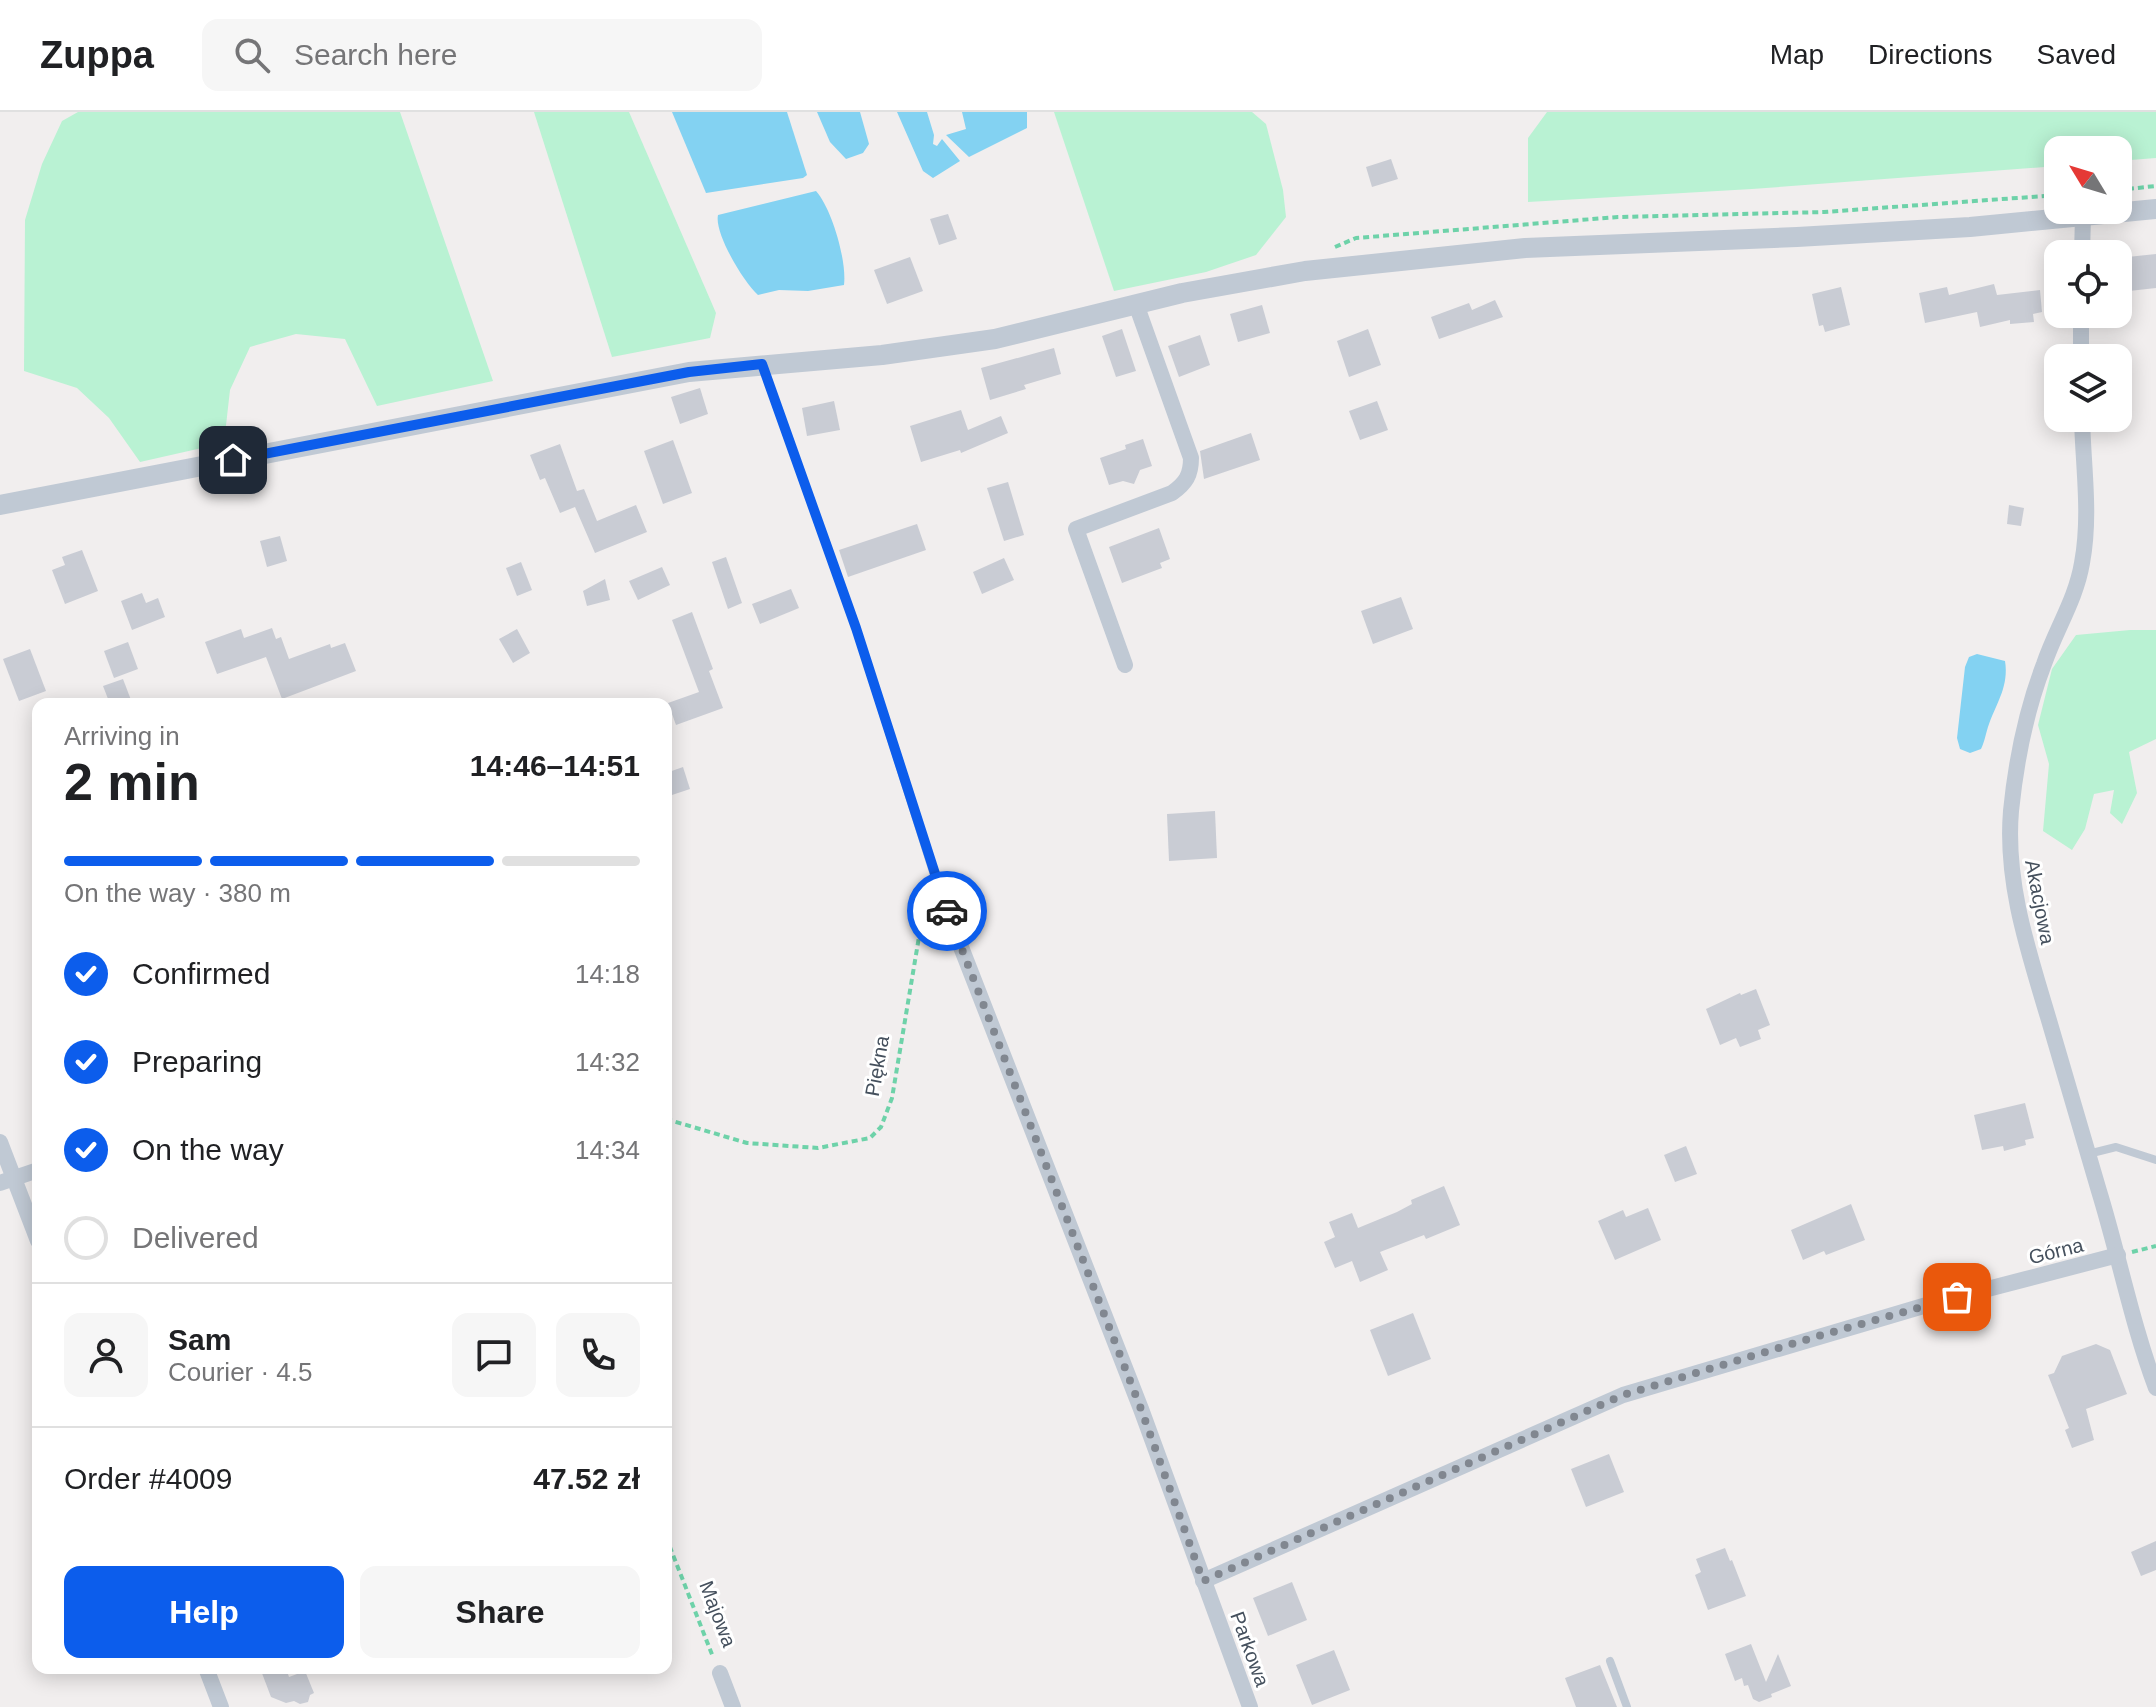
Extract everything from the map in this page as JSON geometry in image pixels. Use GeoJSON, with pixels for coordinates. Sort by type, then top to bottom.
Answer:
{"type":"FeatureCollection","features":[{"type":"Feature","properties":{"kind":"street"},"geometry":{"type":"LineString","coordinates":[[2132,211],[2156,209]]}},
{"type":"Feature","properties":{"kind":"street"},"geometry":{"type":"LineString","coordinates":[[0,505],[674,375],[762,364],[882,355],[995,339],[1136,304],[1305,271],[1525,248],[1797,237],[2044,220]]}},
{"type":"Feature","properties":{"kind":"street"},"geometry":{"type":"LineString","coordinates":[[1125,665],[1076,529],[1172,493],[1184,484],[1191,472],[1191,458],[1136,304]]}},
{"type":"Feature","properties":{"kind":"street","name":"Akacjowa"},"geometry":{"type":"LineString","coordinates":[[2083,432],[2087,519],[2082,562],[2075,593],[2031,700],[2021,739],[2010,838],[2019,919],[2118,1255],[2146,1363],[2156,1388]]}},
{"type":"Feature","properties":{"kind":"street","name":"Parkowa"},"geometry":{"type":"LineString","coordinates":[[938,888],[1141,1409],[1250,1707]]}},
{"type":"Feature","properties":{"kind":"street"},"geometry":{"type":"LineString","coordinates":[[0,1142],[7,1181],[32,1229]]}},
{"type":"Feature","properties":{"kind":"street"},"geometry":{"type":"LineString","coordinates":[[7,1181],[32,1172]]}},
{"type":"Feature","properties":{"kind":"street","name":"Górna"},"geometry":{"type":"LineString","coordinates":[[1203,1581],[1623,1395],[1930,1304],[2118,1255]]}},
{"type":"Feature","properties":{"kind":"street","name":"Majowa"},"geometry":{"type":"LineString","coordinates":[[720,1673],[733,1707]]}},
{"type":"Feature","properties":{"kind":"street"},"geometry":{"type":"LineString","coordinates":[[208,1674],[221,1707]]}},
{"type":"Feature","properties":{"kind":"lane"},"geometry":{"type":"LineString","coordinates":[[762,364],[856,628],[938,888]]}},
{"type":"Feature","properties":{"kind":"lane"},"geometry":{"type":"LineString","coordinates":[[2088,1154],[2116,1147],[2156,1160]]}},
{"type":"Feature","properties":{"kind":"lane"},"geometry":{"type":"LineString","coordinates":[[1610,1661],[1627,1707]]}},
{"type":"Feature","properties":{"kind":"path"},"geometry":{"type":"LineString","coordinates":[[2132,189],[2156,186]]}},
{"type":"Feature","properties":{"kind":"path"},"geometry":{"type":"LineString","coordinates":[[1305,271],[1337,246],[1356,238],[1618,217],[1838,211],[2044,196]]}},
{"type":"Feature","properties":{"kind":"path","name":"Piękna"},"geometry":{"type":"LineString","coordinates":[[672,1121],[747,1143],[818,1148],[870,1138],[888,1115],[923,913],[929,897],[938,888]]}},
{"type":"Feature","properties":{"kind":"path"},"geometry":{"type":"LineString","coordinates":[[2118,1255],[2156,1246]]}},
{"type":"Feature","properties":{"kind":"path","name":"Majowa"},"geometry":{"type":"LineString","coordinates":[[672,1552],[720,1673]]}},
{"type":"Feature","properties":{"kind":"green space"},"geometry":{"type":"Polygon","coordinates":[[[78,112],[400,112],[493,381],[377,406],[345,339],[296,334],[250,347],[230,390],[224,443],[140,462],[109,418],[77,388],[24,371],[25,220],[42,164],[62,121],[78,112]]]}},
{"type":"Feature","properties":{"kind":"green space"},"geometry":{"type":"Polygon","coordinates":[[[534,112],[629,112],[716,313],[710,338],[612,357],[534,112]]]}},
{"type":"Feature","properties":{"kind":"green space"},"geometry":{"type":"Polygon","coordinates":[[[1054,112],[1252,112],[1266,124],[1283,190],[1286,217],[1256,255],[1206,272],[1114,291],[1054,112]]]}},
{"type":"Feature","properties":{"kind":"green space"},"geometry":{"type":"Polygon","coordinates":[[[1547,112],[2156,112],[2156,158],[2132,160],[2132,136],[2044,136],[2044,167],[1528,202],[1528,138],[1547,112]]]}},
{"type":"Feature","properties":{"kind":"green space"},"geometry":{"type":"Polygon","coordinates":[[[2156,630],[2156,739],[2129,752],[2137,793],[2122,824],[2110,813],[2114,790],[2094,794],[2085,829],[2072,850],[2043,831],[2049,764],[2038,725],[2052,669],[2076,635],[2156,630]]]}},
{"type":"Feature","properties":{"kind":"water"},"geometry":{"type":"Polygon","coordinates":[[[672,112],[787,112],[807,175],[706,193],[672,112]]]}},
{"type":"Feature","properties":{"kind":"water"},"geometry":{"type":"Polygon","coordinates":[[[817,112],[860,112],[869,144],[863,153],[846,159],[830,142],[817,112]]]}},
{"type":"Feature","properties":{"kind":"water"},"geometry":{"type":"Polygon","coordinates":[[[897,112],[927,112],[934,135],[933,144],[937,146],[942,139],[960,161],[933,178],[923,171],[897,112]]]}},
{"type":"Feature","properties":{"kind":"water"},"geometry":{"type":"Polygon","coordinates":[[[962,112],[1027,112],[1027,128],[969,157],[946,135],[966,129],[962,112]]]}},
{"type":"Feature","properties":{"kind":"water"},"geometry":{"type":"Polygon","coordinates":[[[816,191],[828,210],[837,236],[844,285],[808,291],[779,290],[758,295],[731,257],[721,233],[718,215],[816,191]]]}},
{"type":"Feature","properties":{"kind":"water"},"geometry":{"type":"Polygon","coordinates":[[[1977,654],[2005,661],[2006,670],[2002,694],[1981,749],[1970,753],[1960,749],[1957,738],[1965,667],[1969,657],[1977,654]]]}},
{"type":"Feature","properties":{"kind":"building"},"geometry":{"type":"Polygon","coordinates":[[[1391,159],[1398,179],[1372,187],[1366,167],[1391,159]]]}},
{"type":"Feature","properties":{"kind":"building"},"geometry":{"type":"Polygon","coordinates":[[[948,214],[957,239],[939,245],[930,219],[948,214]]]}},
{"type":"Feature","properties":{"kind":"building"},"geometry":{"type":"Polygon","coordinates":[[[2156,254],[2156,288],[2132,291],[2132,257],[2156,254]]]}},
{"type":"Feature","properties":{"kind":"building"},"geometry":{"type":"Polygon","coordinates":[[[910,257],[923,291],[887,304],[874,270],[910,257]]]}},
{"type":"Feature","properties":{"kind":"building"},"geometry":{"type":"Polygon","coordinates":[[[1994,284],[1997,295],[2040,290],[2042,312],[2033,314],[2034,322],[2010,324],[2010,320],[1980,327],[1977,312],[1925,323],[1919,293],[1947,287],[1949,295],[1994,284]]]}},
{"type":"Feature","properties":{"kind":"building"},"geometry":{"type":"Polygon","coordinates":[[[1841,287],[1850,325],[1825,332],[1823,325],[1819,326],[1812,294],[1841,287]]]}},
{"type":"Feature","properties":{"kind":"building"},"geometry":{"type":"Polygon","coordinates":[[[1495,300],[1503,317],[1439,339],[1431,317],[1469,303],[1472,310],[1495,300]]]}},
{"type":"Feature","properties":{"kind":"building"},"geometry":{"type":"Polygon","coordinates":[[[1262,305],[1270,333],[1238,342],[1230,314],[1262,305]]]}},
{"type":"Feature","properties":{"kind":"building"},"geometry":{"type":"Polygon","coordinates":[[[1122,329],[1136,371],[1116,377],[1102,336],[1122,329]]]}},
{"type":"Feature","properties":{"kind":"building"},"geometry":{"type":"Polygon","coordinates":[[[1368,329],[1381,365],[1349,377],[1337,341],[1368,329]]]}},
{"type":"Feature","properties":{"kind":"building"},"geometry":{"type":"Polygon","coordinates":[[[1200,335],[1210,365],[1179,377],[1168,346],[1200,335]]]}},
{"type":"Feature","properties":{"kind":"building"},"geometry":{"type":"Polygon","coordinates":[[[1054,348],[1061,374],[990,400],[981,368],[1054,348]]]}},
{"type":"Feature","properties":{"kind":"building"},"geometry":{"type":"Polygon","coordinates":[[[700,388],[708,414],[680,424],[671,397],[700,388]]]}},
{"type":"Feature","properties":{"kind":"building"},"geometry":{"type":"Polygon","coordinates":[[[834,401],[840,430],[807,436],[802,408],[834,401]]]}},
{"type":"Feature","properties":{"kind":"building"},"geometry":{"type":"Polygon","coordinates":[[[1377,401],[1388,430],[1360,440],[1349,411],[1377,401]]]}},
{"type":"Feature","properties":{"kind":"building"},"geometry":{"type":"Polygon","coordinates":[[[961,410],[968,430],[1001,416],[1008,433],[961,453],[960,450],[921,462],[910,426],[961,410]]]}},
{"type":"Feature","properties":{"kind":"building"},"geometry":{"type":"Polygon","coordinates":[[[1251,433],[1260,460],[1204,479],[1200,451],[1251,433]]]}},
{"type":"Feature","properties":{"kind":"building"},"geometry":{"type":"Polygon","coordinates":[[[1143,439],[1152,466],[1140,470],[1134,484],[1123,481],[1109,485],[1100,458],[1143,439]]]}},
{"type":"Feature","properties":{"kind":"building"},"geometry":{"type":"Polygon","coordinates":[[[673,440],[692,493],[663,504],[644,451],[673,440]]]}},
{"type":"Feature","properties":{"kind":"building"},"geometry":{"type":"Polygon","coordinates":[[[560,444],[577,491],[584,489],[597,521],[636,505],[647,532],[595,553],[575,507],[560,513],[545,478],[540,480],[530,455],[560,444]]]}},
{"type":"Feature","properties":{"kind":"building"},"geometry":{"type":"Polygon","coordinates":[[[1008,482],[1024,535],[1004,541],[987,488],[1008,482]]]}},
{"type":"Feature","properties":{"kind":"building"},"geometry":{"type":"Polygon","coordinates":[[[2009,505],[2024,508],[2021,526],[2007,524],[2009,505]]]}},
{"type":"Feature","properties":{"kind":"building"},"geometry":{"type":"Polygon","coordinates":[[[917,524],[926,550],[848,577],[839,550],[917,524]]]}},
{"type":"Feature","properties":{"kind":"building"},"geometry":{"type":"Polygon","coordinates":[[[1159,528],[1170,559],[1160,563],[1162,568],[1122,583],[1109,547],[1159,528]]]}},
{"type":"Feature","properties":{"kind":"building"},"geometry":{"type":"Polygon","coordinates":[[[280,536],[287,561],[267,567],[260,541],[280,536]]]}},
{"type":"Feature","properties":{"kind":"building"},"geometry":{"type":"Polygon","coordinates":[[[82,550],[98,591],[65,604],[52,570],[65,565],[62,557],[82,550]]]}},
{"type":"Feature","properties":{"kind":"building"},"geometry":{"type":"Polygon","coordinates":[[[726,557],[742,603],[728,609],[712,562],[726,557]]]}},
{"type":"Feature","properties":{"kind":"building"},"geometry":{"type":"Polygon","coordinates":[[[1004,558],[1014,580],[982,594],[973,572],[1004,558]]]}},
{"type":"Feature","properties":{"kind":"building"},"geometry":{"type":"Polygon","coordinates":[[[521,562],[532,590],[517,596],[506,568],[521,562]]]}},
{"type":"Feature","properties":{"kind":"building"},"geometry":{"type":"Polygon","coordinates":[[[662,567],[670,585],[638,600],[629,581],[662,567]]]}},
{"type":"Feature","properties":{"kind":"building"},"geometry":{"type":"Polygon","coordinates":[[[605,579],[610,600],[587,606],[583,591],[605,579]]]}},
{"type":"Feature","properties":{"kind":"building"},"geometry":{"type":"Polygon","coordinates":[[[791,589],[799,608],[760,624],[752,604],[791,589]]]}},
{"type":"Feature","properties":{"kind":"building"},"geometry":{"type":"Polygon","coordinates":[[[142,593],[146,603],[158,598],[165,617],[132,630],[121,601],[142,593]]]}},
{"type":"Feature","properties":{"kind":"building"},"geometry":{"type":"Polygon","coordinates":[[[1401,597],[1413,629],[1373,644],[1361,611],[1401,597]]]}},
{"type":"Feature","properties":{"kind":"building"},"geometry":{"type":"Polygon","coordinates":[[[692,612],[713,669],[709,671],[723,708],[676,725],[672,702],[699,692],[672,620],[692,612]]]}},
{"type":"Feature","properties":{"kind":"building"},"geometry":{"type":"Polygon","coordinates":[[[272,628],[276,639],[281,637],[289,659],[330,644],[331,648],[345,643],[356,671],[282,698],[266,657],[217,674],[205,642],[241,629],[244,638],[272,628]]]}},
{"type":"Feature","properties":{"kind":"building"},"geometry":{"type":"Polygon","coordinates":[[[517,629],[530,653],[513,663],[499,639],[517,629]]]}},
{"type":"Feature","properties":{"kind":"building"},"geometry":{"type":"Polygon","coordinates":[[[128,642],[138,669],[114,678],[104,651],[128,642]]]}},
{"type":"Feature","properties":{"kind":"building"},"geometry":{"type":"Polygon","coordinates":[[[30,649],[46,691],[19,701],[3,659],[30,649]]]}},
{"type":"Feature","properties":{"kind":"building"},"geometry":{"type":"Polygon","coordinates":[[[123,679],[130,698],[108,698],[103,686],[123,679]]]}},
{"type":"Feature","properties":{"kind":"building"},"geometry":{"type":"Polygon","coordinates":[[[683,767],[690,789],[672,795],[672,771],[683,767]]]}},
{"type":"Feature","properties":{"kind":"building"},"geometry":{"type":"Polygon","coordinates":[[[1215,811],[1217,858],[1169,861],[1167,814],[1215,811]]]}},
{"type":"Feature","properties":{"kind":"building"},"geometry":{"type":"Polygon","coordinates":[[[1756,989],[1770,1025],[1758,1030],[1761,1039],[1740,1047],[1736,1038],[1720,1045],[1706,1009],[1756,989]]]}},
{"type":"Feature","properties":{"kind":"building"},"geometry":{"type":"Polygon","coordinates":[[[2025,1103],[2034,1138],[2025,1140],[2026,1145],[2004,1151],[2003,1146],[1982,1150],[1974,1115],[2025,1103]]]}},
{"type":"Feature","properties":{"kind":"building"},"geometry":{"type":"Polygon","coordinates":[[[1686,1146],[1697,1174],[1675,1182],[1664,1155],[1686,1146]]]}},
{"type":"Feature","properties":{"kind":"building"},"geometry":{"type":"Polygon","coordinates":[[[1444,1186],[1460,1225],[1380,1252],[1388,1270],[1360,1282],[1352,1261],[1335,1268],[1324,1242],[1335,1237],[1329,1222],[1352,1213],[1358,1228],[1397,1212],[1412,1204],[1411,1200],[1444,1186]]]}},
{"type":"Feature","properties":{"kind":"building"},"geometry":{"type":"Polygon","coordinates":[[[1851,1204],[1865,1240],[1803,1260],[1791,1230],[1851,1204]]]}},
{"type":"Feature","properties":{"kind":"building"},"geometry":{"type":"Polygon","coordinates":[[[1648,1208],[1661,1240],[1615,1260],[1598,1221],[1623,1210],[1626,1217],[1648,1208]]]}},
{"type":"Feature","properties":{"kind":"building"},"geometry":{"type":"Polygon","coordinates":[[[1413,1313],[1431,1359],[1388,1376],[1370,1330],[1413,1313]]]}},
{"type":"Feature","properties":{"kind":"building"},"geometry":{"type":"Polygon","coordinates":[[[2096,1344],[2110,1350],[2127,1394],[2086,1409],[2094,1440],[2072,1448],[2065,1430],[2069,1428],[2048,1375],[2054,1373],[2062,1356],[2096,1344]]]}},
{"type":"Feature","properties":{"kind":"building"},"geometry":{"type":"Polygon","coordinates":[[[1609,1454],[1624,1492],[1586,1507],[1571,1469],[1609,1454]]]}},
{"type":"Feature","properties":{"kind":"building"},"geometry":{"type":"Polygon","coordinates":[[[2156,1541],[2156,1570],[2141,1576],[2131,1552],[2156,1541]]]}},
{"type":"Feature","properties":{"kind":"building"},"geometry":{"type":"Polygon","coordinates":[[[1725,1548],[1746,1596],[1708,1610],[1695,1575],[1701,1572],[1696,1559],[1725,1548]]]}},
{"type":"Feature","properties":{"kind":"building"},"geometry":{"type":"Polygon","coordinates":[[[1292,1582],[1307,1620],[1268,1636],[1253,1598],[1292,1582]]]}},
{"type":"Feature","properties":{"kind":"building"},"geometry":{"type":"Polygon","coordinates":[[[1751,1644],[1766,1682],[1778,1654],[1791,1686],[1759,1702],[1753,1699],[1742,1678],[1735,1681],[1725,1654],[1751,1644]]]}},
{"type":"Feature","properties":{"kind":"building"},"geometry":{"type":"Polygon","coordinates":[[[1334,1650],[1350,1690],[1312,1705],[1296,1665],[1334,1650]]]}},
{"type":"Feature","properties":{"kind":"building"},"geometry":{"type":"Polygon","coordinates":[[[1600,1665],[1617,1707],[1576,1707],[1565,1678],[1600,1665]]]}},
{"type":"Feature","properties":{"kind":"building"},"geometry":{"type":"Polygon","coordinates":[[[262,1674],[288,1674],[289,1677],[306,1674],[314,1693],[308,1702],[300,1704],[271,1697],[262,1674]]]}},
{"type":"Feature","properties":{"kind":"way so far"},"geometry":{"type":"LineString","coordinates":[[947,911],[1141,1409],[1203,1581],[1623,1395],[1957,1297]]}},
{"type":"Feature","properties":{"kind":"route"},"geometry":{"type":"LineString","coordinates":[[233,460],[600,388],[689,372],[762,364],[856,628],[947,911]]}}]}
